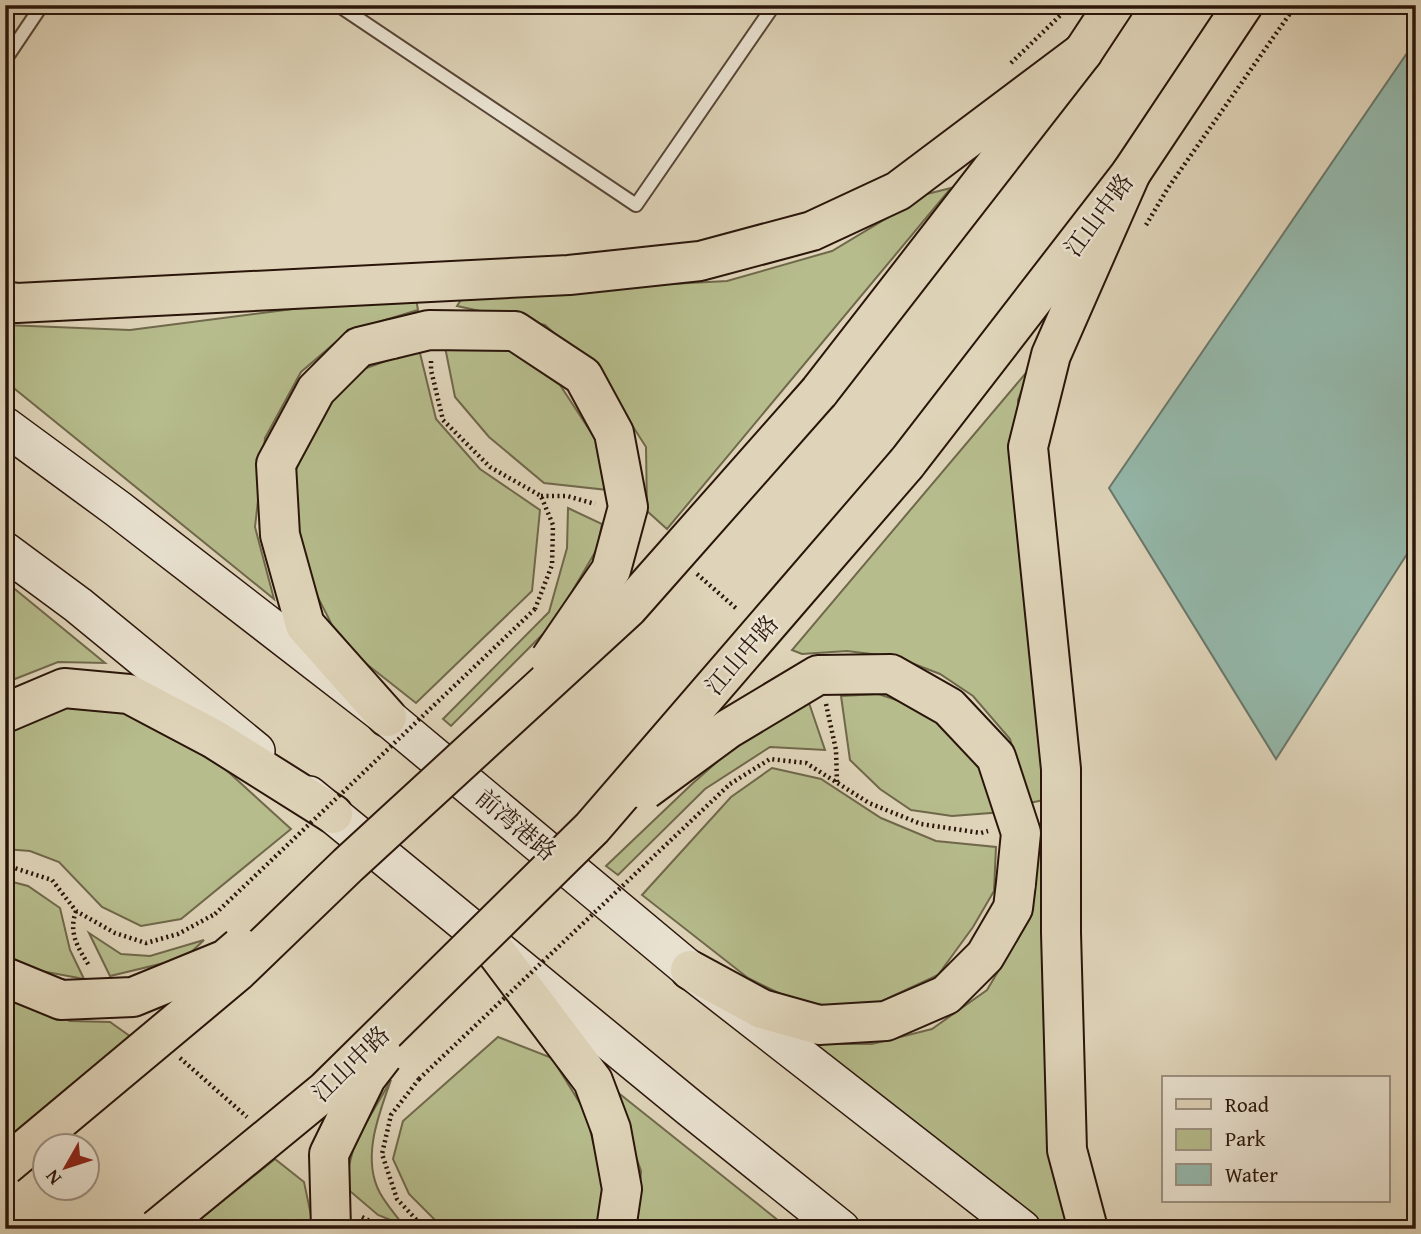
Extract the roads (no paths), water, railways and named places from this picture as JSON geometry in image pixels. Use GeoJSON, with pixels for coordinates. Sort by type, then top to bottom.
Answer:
{"type":"FeatureCollection","features":[{"type":"Feature","properties":{"kind":"main road"},"geometry":{"type":"LineString","coordinates":[[5,1166],[237,972],[348,865],[628,608],[818,392],[1083,52],[1114,5]]}},
{"type":"Feature","properties":{"kind":"main road","name":"江山中路"},"geometry":{"type":"LineString","coordinates":[[157,1229],[325,1091],[592,828],[907,463],[1131,173],[1243,5]]}},
{"type":"Feature","properties":{"kind":"main road"},"geometry":{"type":"LineString","coordinates":[[5,301],[17,303],[569,275],[700,261],[812,231],[898,191],[1083,52]]}},
{"type":"Feature","properties":{"kind":"main road"},"geometry":{"type":"LineString","coordinates":[[1088,1229],[1067,1150],[1060,769],[1028,447],[1051,355],[1131,173]]}},
{"type":"Feature","properties":{"kind":"main road"},"geometry":{"type":"LineString","coordinates":[[387,717],[305,625],[280,535],[276,464],[316,390],[359,348],[429,330],[515,331],[583,376],[614,433],[628,507],[611,570],[512,714]]}},
{"type":"Feature","properties":{"kind":"main road","name":"前湾港路"},"geometry":{"type":"LineString","coordinates":[[5,426],[118,509],[387,717],[690,970],[1022,1229]]}},
{"type":"Feature","properties":{"kind":"main road"},"geometry":{"type":"LineString","coordinates":[[5,551],[78,605],[841,1229]]}},
{"type":"Feature","properties":{"kind":"main road"},"geometry":{"type":"LineString","coordinates":[[592,828],[728,729],[818,675],[891,674],[949,706],[996,757],[1021,833],[1013,908],[985,956],[946,995],[886,1021],[819,1025],[762,1009],[690,970]]}},
{"type":"Feature","properties":{"kind":"main road"},"geometry":{"type":"LineString","coordinates":[[5,713],[64,688],[129,694],[214,739],[333,814]]}},
{"type":"Feature","properties":{"kind":"main road"},"geometry":{"type":"LineString","coordinates":[[5,976],[61,1000],[134,997],[226,959],[348,865]]}},
{"type":"Feature","properties":{"kind":"main road"},"geometry":{"type":"LineString","coordinates":[[490,943],[593,1081],[611,1129],[622,1189],[616,1229]]}},
{"type":"Feature","properties":{"kind":"main road"},"geometry":{"type":"LineString","coordinates":[[342,1219],[329,1154],[366,1078],[452,966]]}},
{"type":"Feature","properties":{"kind":"lane"},"geometry":{"type":"LineString","coordinates":[[5,60],[43,5]]}},
{"type":"Feature","properties":{"kind":"lane"},"geometry":{"type":"LineString","coordinates":[[338,5],[636,205],[774,5]]}},
{"type":"Feature","properties":{"kind":"water"},"geometry":{"type":"Polygon","coordinates":[[[1416,40],[1416,540],[1276,759],[1109,488],[1416,40]]]}}]}
